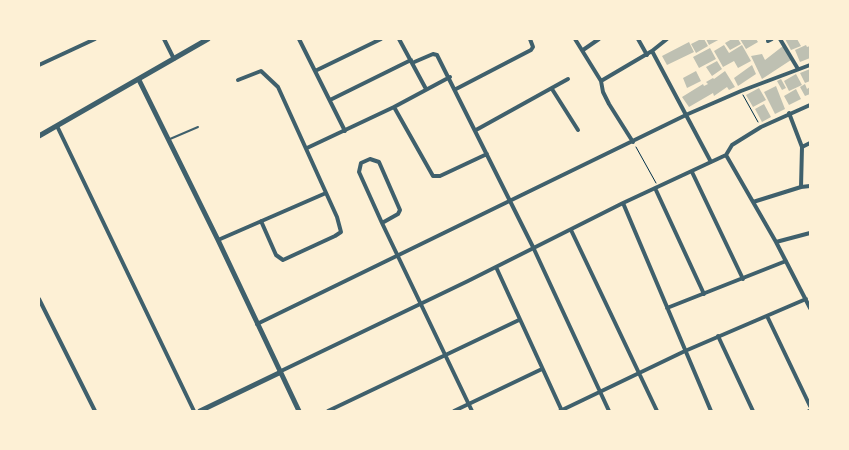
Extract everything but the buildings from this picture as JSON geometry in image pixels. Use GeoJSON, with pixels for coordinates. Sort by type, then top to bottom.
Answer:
{"type":"FeatureCollection","features":[{"type":"Feature","properties":{"kind":"street"},"geometry":{"type":"LineString","coordinates":[[39,65],[96,39]]}},
{"type":"Feature","properties":{"kind":"street"},"geometry":{"type":"LineString","coordinates":[[164,39],[174,59]]}},
{"type":"Feature","properties":{"kind":"street"},"geometry":{"type":"LineString","coordinates":[[39,136],[208,39]]}},
{"type":"Feature","properties":{"kind":"street"},"geometry":{"type":"LineString","coordinates":[[300,39],[345,131]]}},
{"type":"Feature","properties":{"kind":"street"},"geometry":{"type":"LineString","coordinates":[[315,71],[381,39]]}},
{"type":"Feature","properties":{"kind":"street"},"geometry":{"type":"LineString","coordinates":[[399,39],[426,89]]}},
{"type":"Feature","properties":{"kind":"street"},"geometry":{"type":"LineString","coordinates":[[456,89],[531,50],[533,44],[530,39]]}},
{"type":"Feature","properties":{"kind":"street"},"geometry":{"type":"LineString","coordinates":[[575,39],[601,81],[603,92],[609,104],[633,142]]}},
{"type":"Feature","properties":{"kind":"street"},"geometry":{"type":"LineString","coordinates":[[583,50],[599,39]]}},
{"type":"Feature","properties":{"kind":"street"},"geometry":{"type":"LineString","coordinates":[[638,39],[647,55]]}},
{"type":"Feature","properties":{"kind":"street"},"geometry":{"type":"LineString","coordinates":[[601,81],[647,55],[667,39]]}},
{"type":"Feature","properties":{"kind":"street"},"geometry":{"type":"LineString","coordinates":[[780,39],[798,69]]}},
{"type":"Feature","properties":{"kind":"street"},"geometry":{"type":"LineString","coordinates":[[652,51],[688,114],[712,162]]}},
{"type":"Feature","properties":{"kind":"street"},"geometry":{"type":"LineString","coordinates":[[330,100],[411,62],[436,54],[450,77],[533,247],[609,411]]}},
{"type":"Feature","properties":{"kind":"street"},"geometry":{"type":"LineString","coordinates":[[257,324],[511,202],[688,114],[740,91],[810,65]]}},
{"type":"Feature","properties":{"kind":"street"},"geometry":{"type":"LineString","coordinates":[[238,80],[256,71],[264,74],[280,91],[340,226],[339,234],[288,258],[279,260],[261,221]]}},
{"type":"Feature","properties":{"kind":"street"},"geometry":{"type":"LineString","coordinates":[[306,148],[394,107],[450,77]]}},
{"type":"Feature","properties":{"kind":"street"},"geometry":{"type":"LineString","coordinates":[[476,130],[568,79]]}},
{"type":"Feature","properties":{"kind":"street"},"geometry":{"type":"LineString","coordinates":[[139,80],[299,411]]}},
{"type":"Feature","properties":{"kind":"street"},"geometry":{"type":"LineString","coordinates":[[552,89],[578,130]]}},
{"type":"Feature","properties":{"kind":"street"},"geometry":{"type":"LineString","coordinates":[[201,411],[422,304],[622,203],[726,155],[732,145],[761,127],[810,105]]}},
{"type":"Feature","properties":{"kind":"street"},"geometry":{"type":"LineString","coordinates":[[394,107],[432,176],[440,176],[487,154]]}},
{"type":"Feature","properties":{"kind":"street"},"geometry":{"type":"LineString","coordinates":[[789,113],[802,146],[801,187]]}},
{"type":"Feature","properties":{"kind":"street"},"geometry":{"type":"LineString","coordinates":[[58,126],[194,411]]}},
{"type":"Feature","properties":{"kind":"street"},"geometry":{"type":"LineString","coordinates":[[802,146],[810,143]]}},
{"type":"Feature","properties":{"kind":"street"},"geometry":{"type":"LineString","coordinates":[[726,155],[776,242],[810,308]]}},
{"type":"Feature","properties":{"kind":"street"},"geometry":{"type":"LineString","coordinates":[[382,223],[398,214],[400,208],[376,160],[370,159],[361,163],[359,172],[382,223],[422,304],[468,405],[472,411]]}},
{"type":"Feature","properties":{"kind":"street"},"geometry":{"type":"LineString","coordinates":[[692,172],[743,278]]}},
{"type":"Feature","properties":{"kind":"street"},"geometry":{"type":"LineString","coordinates":[[753,202],[810,186]]}},
{"type":"Feature","properties":{"kind":"street"},"geometry":{"type":"LineString","coordinates":[[656,187],[704,294]]}},
{"type":"Feature","properties":{"kind":"street"},"geometry":{"type":"LineString","coordinates":[[218,240],[326,193]]}},
{"type":"Feature","properties":{"kind":"street"},"geometry":{"type":"LineString","coordinates":[[622,203],[711,411]]}},
{"type":"Feature","properties":{"kind":"street"},"geometry":{"type":"LineString","coordinates":[[571,230],[657,411]]}},
{"type":"Feature","properties":{"kind":"street"},"geometry":{"type":"LineString","coordinates":[[776,242],[810,233]]}},
{"type":"Feature","properties":{"kind":"street"},"geometry":{"type":"LineString","coordinates":[[667,308],[786,261]]}},
{"type":"Feature","properties":{"kind":"street"},"geometry":{"type":"LineString","coordinates":[[496,267],[561,411],[685,351],[806,299]]}},
{"type":"Feature","properties":{"kind":"street"},"geometry":{"type":"LineString","coordinates":[[39,298],[95,411]]}},
{"type":"Feature","properties":{"kind":"street"},"geometry":{"type":"LineString","coordinates":[[767,316],[810,406]]}},
{"type":"Feature","properties":{"kind":"street"},"geometry":{"type":"LineString","coordinates":[[328,411],[519,320]]}},
{"type":"Feature","properties":{"kind":"street"},"geometry":{"type":"LineString","coordinates":[[718,336],[753,411]]}},
{"type":"Feature","properties":{"kind":"street"},"geometry":{"type":"LineString","coordinates":[[454,411],[542,369]]}},
{"type":"Feature","properties":{"kind":"lane"},"geometry":{"type":"LineString","coordinates":[[168,140],[198,127]]}},
{"type":"Feature","properties":{"kind":"path"},"geometry":{"type":"LineString","coordinates":[[740,91],[761,127]]}},
{"type":"Feature","properties":{"kind":"path"},"geometry":{"type":"LineString","coordinates":[[633,142],[656,187]]}}]}
